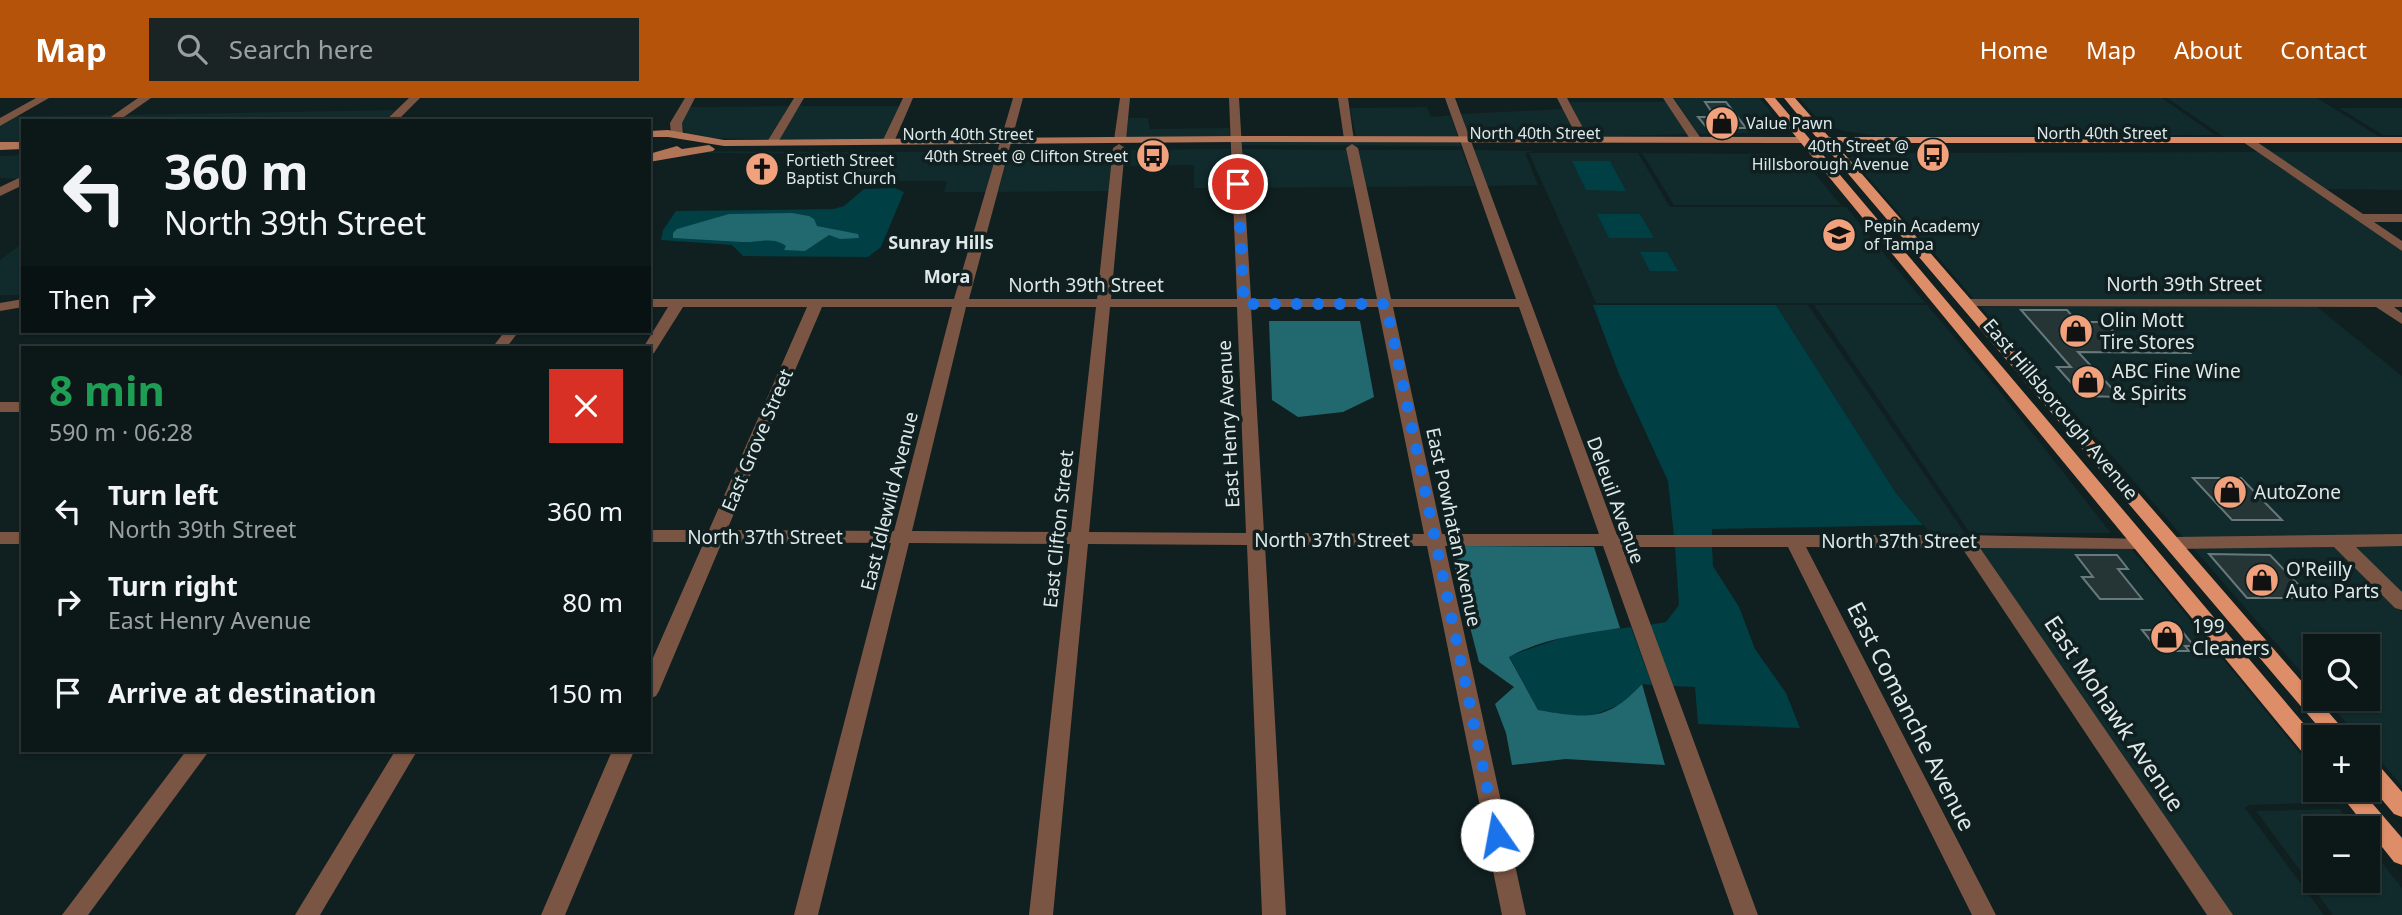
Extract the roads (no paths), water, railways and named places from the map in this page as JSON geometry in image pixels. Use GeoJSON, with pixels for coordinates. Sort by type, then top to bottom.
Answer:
{"type":"FeatureCollection","features":[{"type":"Feature","properties":{"kind":"main road","name":"East Hillsborough Avenue"},"geometry":{"type":"LineString","coordinates":[[1769,98],[2303,737]]}},
{"type":"Feature","properties":{"kind":"main road","name":"East Hillsborough Avenue"},"geometry":{"type":"LineString","coordinates":[[1789,98],[2330,725]]}},
{"type":"Feature","properties":{"kind":"main road","name":"North 40th Street"},"geometry":{"type":"LineString","coordinates":[[651,134],[713,142],[1005,145]]}},
{"type":"Feature","properties":{"kind":"main road"},"geometry":{"type":"LineString","coordinates":[[656,158],[684,145],[680,136]]}},
{"type":"Feature","properties":{"kind":"main road","name":"North 40th Street"},"geometry":{"type":"LineString","coordinates":[[1466,144],[1583,139],[1829,145],[2402,149]]}},
{"type":"Feature","properties":{"kind":"main road","name":"North 40th Street"},"geometry":{"type":"LineString","coordinates":[[1829,145],[2402,140]]}},
{"type":"Feature","properties":{"kind":"main road","name":"North 40th Street"},"geometry":{"type":"LineString","coordinates":[[656,158],[708,149],[1005,145],[1808,144]]}},
{"type":"Feature","properties":{"kind":"main road"},"geometry":{"type":"LineString","coordinates":[[0,146],[21,145]]}},
{"type":"Feature","properties":{"kind":"main road"},"geometry":{"type":"LineString","coordinates":[[0,154],[21,153]]}},
{"type":"Feature","properties":{"kind":"main road"},"geometry":{"type":"LineString","coordinates":[[1920,279],[1966,303]]}},
{"type":"Feature","properties":{"kind":"main road"},"geometry":{"type":"LineString","coordinates":[[2006,379],[2027,390],[2043,394]]}},
{"type":"Feature","properties":{"kind":"main road"},"geometry":{"type":"LineString","coordinates":[[2102,495],[2123,506],[2148,529],[2173,543]]}},
{"type":"Feature","properties":{"kind":"main road"},"geometry":{"type":"LineString","coordinates":[[2140,542],[2178,563],[2214,590]]}},
{"type":"Feature","properties":{"kind":"main road"},"geometry":{"type":"LineString","coordinates":[[2380,782],[2402,808]]}},
{"type":"Feature","properties":{"kind":"main road"},"geometry":{"type":"LineString","coordinates":[[2358,802],[2402,855]]}},
{"type":"Feature","properties":{"kind":"street"},"geometry":{"type":"LineString","coordinates":[[0,123],[44,98]]}},
{"type":"Feature","properties":{"kind":"street"},"geometry":{"type":"LineString","coordinates":[[113,119],[146,98]]}},
{"type":"Feature","properties":{"kind":"street"},"geometry":{"type":"LineString","coordinates":[[392,119],[415,98]]}},
{"type":"Feature","properties":{"kind":"street"},"geometry":{"type":"LineString","coordinates":[[680,136],[676,123],[690,98]]}},
{"type":"Feature","properties":{"kind":"street"},"geometry":{"type":"LineString","coordinates":[[773,142],[799,98]]}},
{"type":"Feature","properties":{"kind":"street"},"geometry":{"type":"LineString","coordinates":[[888,142],[908,98]]}},
{"type":"Feature","properties":{"kind":"street","name":"East Idlewild Avenue"},"geometry":{"type":"LineString","coordinates":[[806,915],[960,304],[1018,98]]}},
{"type":"Feature","properties":{"kind":"street","name":"East Clifton Street"},"geometry":{"type":"LineString","coordinates":[[1041,915],[1125,98]]}},
{"type":"Feature","properties":{"kind":"street","name":"East Henry Avenue"},"geometry":{"type":"LineString","coordinates":[[1234,98],[1274,915]]}},
{"type":"Feature","properties":{"kind":"street","name":"East Powhatan Avenue"},"geometry":{"type":"LineString","coordinates":[[1343,98],[1514,915]]}},
{"type":"Feature","properties":{"kind":"street","name":"Deleuil Avenue"},"geometry":{"type":"LineString","coordinates":[[1450,98],[1522,303],[1746,915]]}},
{"type":"Feature","properties":{"kind":"street"},"geometry":{"type":"LineString","coordinates":[[1562,98],[1583,139]]}},
{"type":"Feature","properties":{"kind":"street"},"geometry":{"type":"LineString","coordinates":[[1668,98],[1696,140]]}},
{"type":"Feature","properties":{"kind":"street"},"geometry":{"type":"LineString","coordinates":[[651,134],[682,109]]}},
{"type":"Feature","properties":{"kind":"street"},"geometry":{"type":"LineString","coordinates":[[2247,140],[2402,247]]}},
{"type":"Feature","properties":{"kind":"street"},"geometry":{"type":"LineString","coordinates":[[0,192],[21,181]]}},
{"type":"Feature","properties":{"kind":"street"},"geometry":{"type":"LineString","coordinates":[[2360,218],[2402,218]]}},
{"type":"Feature","properties":{"kind":"street"},"geometry":{"type":"LineString","coordinates":[[3,306],[21,303]]}},
{"type":"Feature","properties":{"kind":"street","name":"North 39th Street"},"geometry":{"type":"LineString","coordinates":[[651,303],[1522,303]]}},
{"type":"Feature","properties":{"kind":"street"},"geometry":{"type":"LineString","coordinates":[[651,347],[678,303]]}},
{"type":"Feature","properties":{"kind":"street","name":"North 39th Street"},"geometry":{"type":"LineString","coordinates":[[1966,303],[2402,303]]}},
{"type":"Feature","properties":{"kind":"street"},"geometry":{"type":"LineString","coordinates":[[2379,303],[2402,320]]}},
{"type":"Feature","properties":{"kind":"street","name":"East Grove Street"},"geometry":{"type":"LineString","coordinates":[[651,686],[816,304]]}},
{"type":"Feature","properties":{"kind":"street"},"geometry":{"type":"LineString","coordinates":[[0,407],[21,407]]}},
{"type":"Feature","properties":{"kind":"street","name":"North 37th Street"},"geometry":{"type":"LineString","coordinates":[[651,536],[1609,542],[2140,542]]}},
{"type":"Feature","properties":{"kind":"street"},"geometry":{"type":"LineString","coordinates":[[2337,540],[2402,603]]}},
{"type":"Feature","properties":{"kind":"street"},"geometry":{"type":"LineString","coordinates":[[2173,543],[2402,540]]}},
{"type":"Feature","properties":{"kind":"street","name":"East Comanche Avenue"},"geometry":{"type":"LineString","coordinates":[[1794,541],[1983,915]]}},
{"type":"Feature","properties":{"kind":"street","name":"East Mohawk Avenue"},"geometry":{"type":"LineString","coordinates":[[1966,541],[2221,915]]}},
{"type":"Feature","properties":{"kind":"street"},"geometry":{"type":"LineString","coordinates":[[74,915],[197,752]]}},
{"type":"Feature","properties":{"kind":"street"},"geometry":{"type":"LineString","coordinates":[[307,915],[405,752]]}},
{"type":"Feature","properties":{"kind":"street"},"geometry":{"type":"LineString","coordinates":[[553,915],[624,752]]}},
{"type":"Feature","properties":{"kind":"place","name":"Value Pawn"},"geometry":{"type":"Point","coordinates":[1722,123]}},
{"type":"Feature","properties":{"kind":"place","name":"40th Street @ Hillsborough Avenue"},"geometry":{"type":"Point","coordinates":[1933,155]}},
{"type":"Feature","properties":{"kind":"place","name":"40th Street @ Clifton Street"},"geometry":{"type":"Point","coordinates":[1153,156]}},
{"type":"Feature","properties":{"kind":"place","name":"Fortieth Street Baptist Church"},"geometry":{"type":"Point","coordinates":[762,169]}},
{"type":"Feature","properties":{"kind":"place","name":"Pepin Academy of Tampa"},"geometry":{"type":"Point","coordinates":[1839,235]}},
{"type":"Feature","properties":{"kind":"place","name":"Olin Mott Tire Stores"},"geometry":{"type":"Point","coordinates":[2076,331]}},
{"type":"Feature","properties":{"kind":"place","name":"ABC Fine Wine & Spirits"},"geometry":{"type":"Point","coordinates":[2088,382]}},
{"type":"Feature","properties":{"kind":"place","name":"AutoZone"},"geometry":{"type":"Point","coordinates":[2230,492]}},
{"type":"Feature","properties":{"kind":"place","name":"O'Reilly Auto Parts"},"geometry":{"type":"Point","coordinates":[2262,580]}},
{"type":"Feature","properties":{"kind":"place","name":"199 Cleaners"},"geometry":{"type":"Point","coordinates":[2167,637]}},
{"type":"Feature","properties":{"kind":"district","name":"Sunray Hills"},"geometry":{"type":"Point","coordinates":[941,242]}},
{"type":"Feature","properties":{"kind":"district","name":"Mora"},"geometry":{"type":"Point","coordinates":[947,276]}}]}
